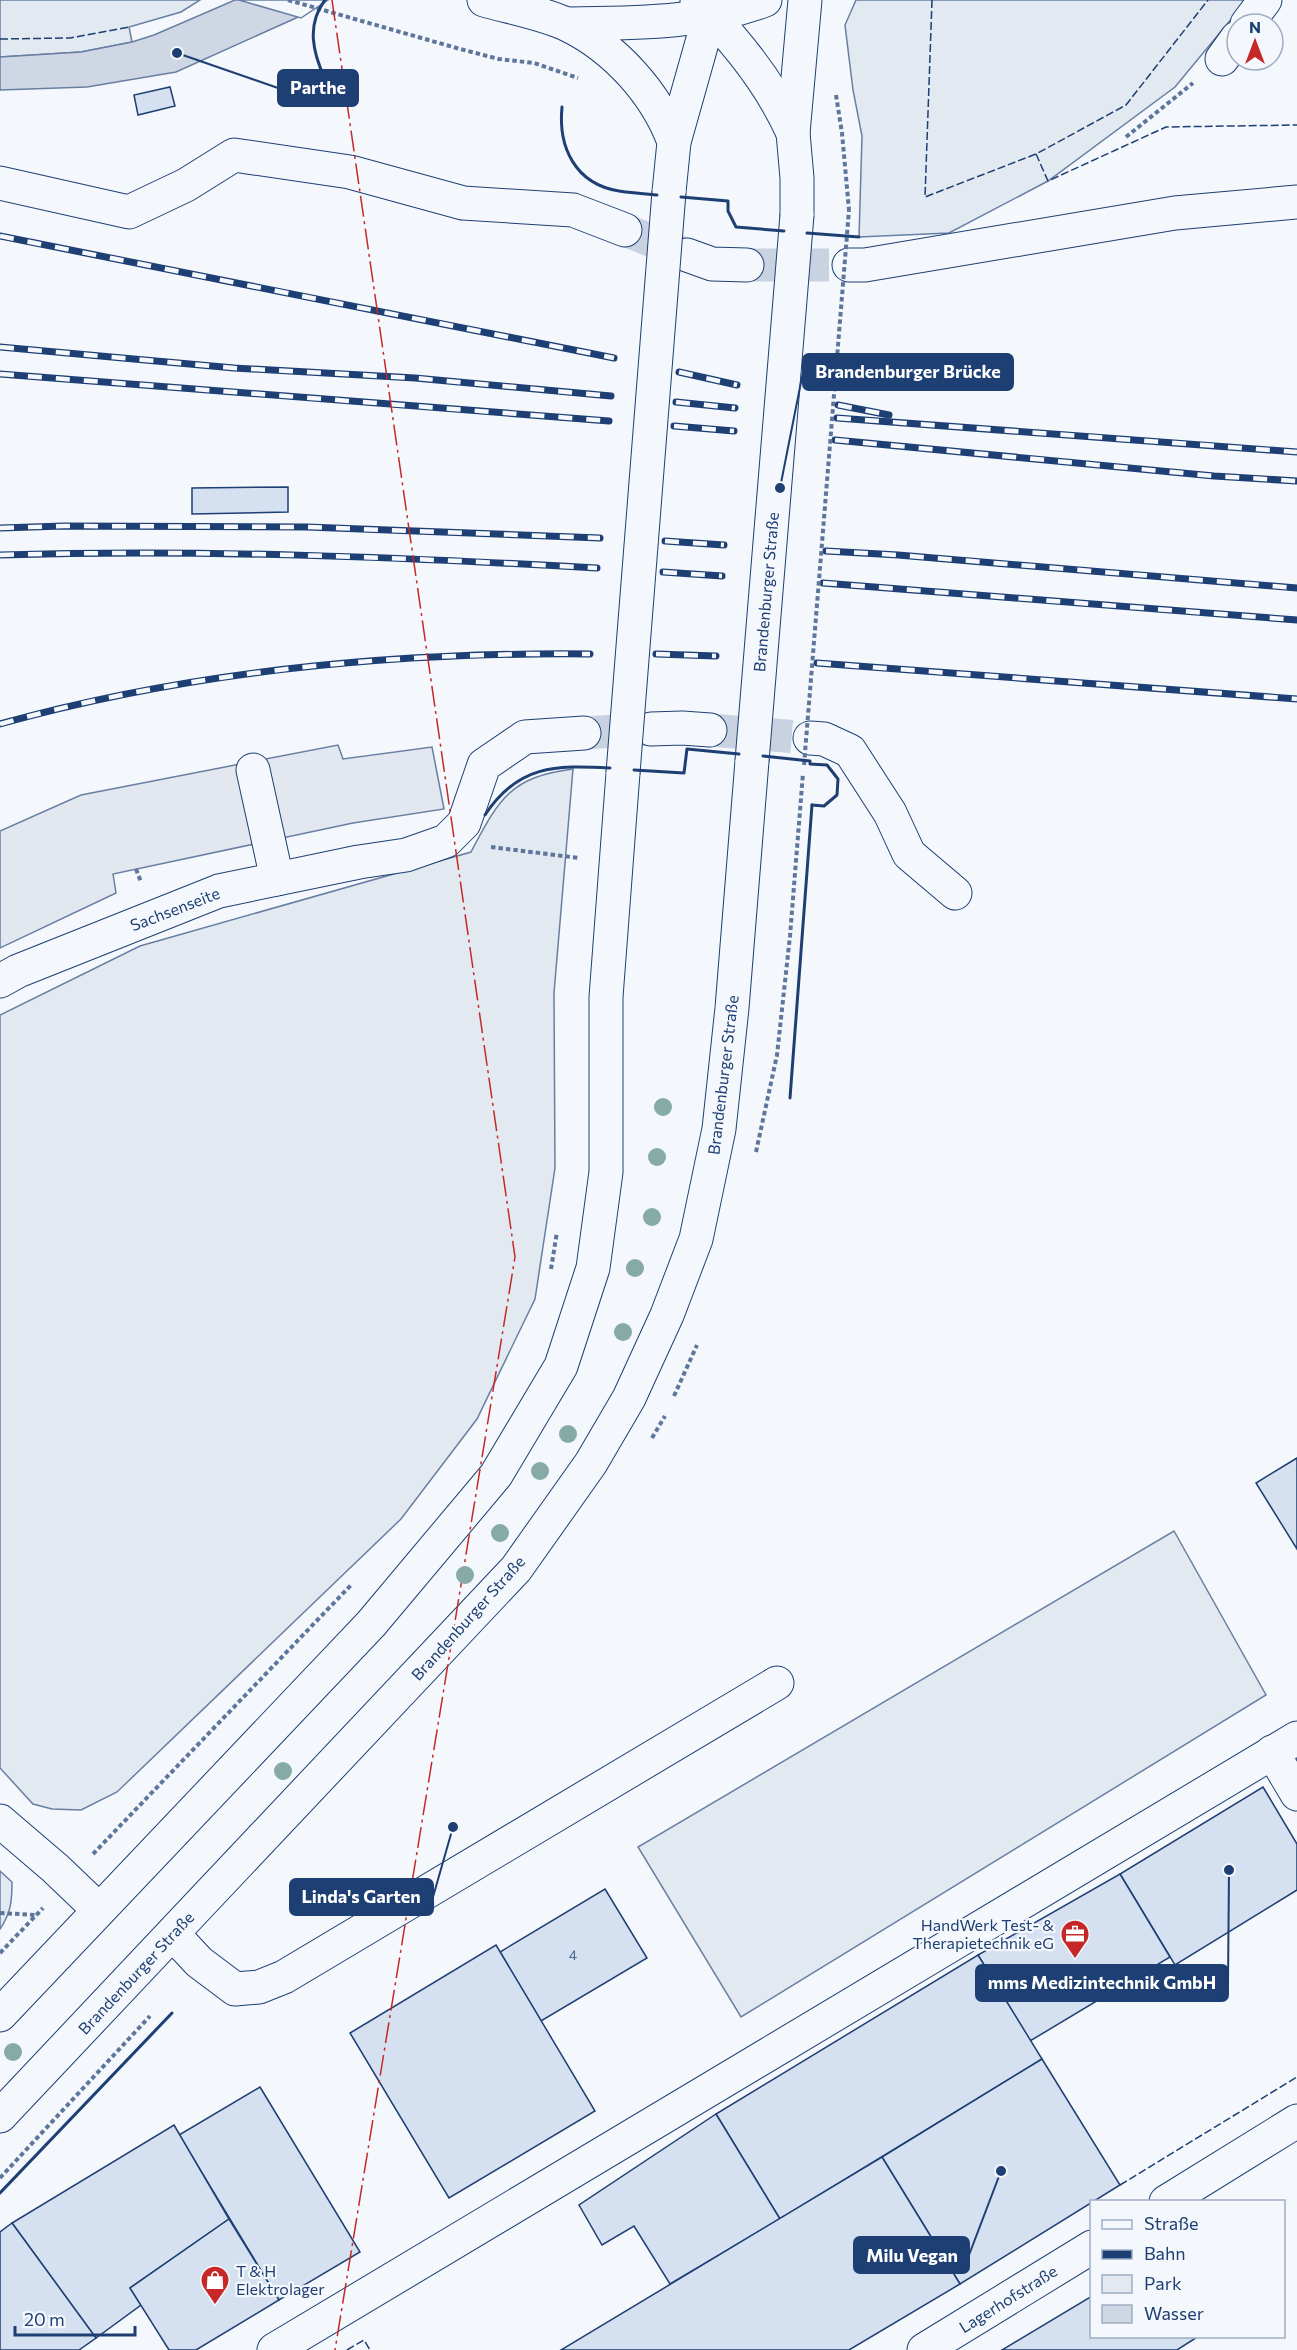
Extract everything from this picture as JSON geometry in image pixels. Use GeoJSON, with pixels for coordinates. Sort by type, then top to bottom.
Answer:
{"type":"FeatureCollection","features":[{"type":"Feature","properties":{"kind":"main road"},"geometry":{"type":"LineString","coordinates":[[484,0],[567,24],[613,55],[631,74],[659,111],[674,142]]}},
{"type":"Feature","properties":{"kind":"main road"},"geometry":{"type":"LineString","coordinates":[[567,24],[663,21],[706,5],[742,9],[765,0]]}},
{"type":"Feature","properties":{"kind":"main road","name":"Brandenburger Straße"},"geometry":{"type":"LineString","coordinates":[[0,2116],[516,1569],[591,1463],[629,1398],[667,1315],[696,1239],[719,1129],[732,1008],[797,215],[797,178],[793,133],[805,0]]}},
{"type":"Feature","properties":{"kind":"main road"},"geometry":{"type":"LineString","coordinates":[[706,5],[758,71],[793,133]]}},
{"type":"Feature","properties":{"kind":"main road"},"geometry":{"type":"LineString","coordinates":[[0,2015],[371,1624],[495,1475],[561,1366],[593,1268],[606,1172],[606,997],[669,192],[674,142],[706,5]]}},
{"type":"Feature","properties":{"kind":"main road"},"geometry":{"type":"LineString","coordinates":[[0,183],[129,212],[186,185],[234,155],[350,172],[463,203],[573,210],[625,230]]}},
{"type":"Feature","properties":{"kind":"main road"},"geometry":{"type":"LineString","coordinates":[[849,265],[865,265],[1175,213],[1297,202]]}},
{"type":"Feature","properties":{"kind":"main road"},"geometry":{"type":"LineString","coordinates":[[687,255],[712,264],[747,265]]}},
{"type":"Feature","properties":{"kind":"main road"},"geometry":{"type":"LineString","coordinates":[[651,729],[710,730]]}},
{"type":"Feature","properties":{"kind":"main road","name":"Sachsenseite"},"geometry":{"type":"LineString","coordinates":[[0,981],[18,970],[219,891],[359,862],[406,855],[446,841],[464,823],[484,765],[525,737],[584,734]]}},
{"type":"Feature","properties":{"kind":"main road"},"geometry":{"type":"LineString","coordinates":[[807,751],[824,740],[850,751],[890,813],[909,854],[955,893]]}},
{"type":"Feature","properties":{"kind":"main road"},"geometry":{"type":"LineString","coordinates":[[253,770],[277,879]]}},
{"type":"Feature","properties":{"kind":"main road"},"geometry":{"type":"LineString","coordinates":[[173,1934],[199,1962],[235,1989],[259,1987],[285,1977],[777,1683]]}},
{"type":"Feature","properties":{"kind":"main road"},"geometry":{"type":"LineString","coordinates":[[274,2350],[1285,1745],[1297,1794]]}},
{"type":"Feature","properties":{"kind":"main road"},"geometry":{"type":"LineString","coordinates":[[0,1821],[55,1868],[66,1881],[99,1910]]}},
{"type":"Feature","properties":{"kind":"main road"},"geometry":{"type":"LineString","coordinates":[[1169,2200],[1297,2121]]}},
{"type":"Feature","properties":{"kind":"main road","name":"Lagerhofstraße"},"geometry":{"type":"LineString","coordinates":[[924,2350],[1090,2248]]}},
{"type":"Feature","properties":{"kind":"path"},"geometry":{"type":"LineString","coordinates":[[288,0],[499,59]]}},
{"type":"Feature","properties":{"kind":"path"},"geometry":{"type":"LineString","coordinates":[[1126,137],[1225,53]]}},
{"type":"Feature","properties":{"kind":"path"},"geometry":{"type":"LineString","coordinates":[[807,751],[849,210],[843,133],[835,88]]}},
{"type":"Feature","properties":{"kind":"path"},"geometry":{"type":"LineString","coordinates":[[485,847],[582,859],[583,848]]}},
{"type":"Feature","properties":{"kind":"path"},"geometry":{"type":"LineString","coordinates":[[550,1272],[558,1228]]}},
{"type":"Feature","properties":{"kind":"path"},"geometry":{"type":"LineString","coordinates":[[0,1953],[66,1881],[352,1584]]}},
{"type":"Feature","properties":{"kind":"path"},"geometry":{"type":"LineString","coordinates":[[0,1913],[36,1915]]}},
{"type":"Feature","properties":{"kind":"green space"},"geometry":{"type":"Polygon","coordinates":[[[0,0],[200,0],[181,12],[129,27],[132,42],[81,52],[0,57],[0,0]]]}},
{"type":"Feature","properties":{"kind":"green space"},"geometry":{"type":"Polygon","coordinates":[[[856,0],[1247,0],[1237,12],[1225,12],[1225,27],[1175,87],[1048,181],[949,233],[859,237],[862,136],[853,90],[845,25],[856,0]]]}},
{"type":"Feature","properties":{"kind":"green space"},"geometry":{"type":"Polygon","coordinates":[[[573,769],[554,993],[555,1168],[535,1299],[477,1419],[401,1519],[117,1792],[81,1810],[52,1809],[33,1804],[0,1768],[0,1015],[140,946],[471,852],[499,805],[520,785],[534,778],[573,769]]]}},
{"type":"Feature","properties":{"kind":"green space"},"geometry":{"type":"Polygon","coordinates":[[[1174,1531],[1266,1695],[741,2017],[638,1847],[1174,1531]]]}},
{"type":"Feature","properties":{"kind":"green space"},"geometry":{"type":"Polygon","coordinates":[[[0,1871],[12,1882],[12,1895],[7,1918],[0,1929],[0,1871]]]}},
{"type":"Feature","properties":{"kind":"shaded area"},"geometry":{"type":"Polygon","coordinates":[[[338,745],[343,759],[432,747],[444,809],[353,823],[113,874],[116,893],[0,948],[0,831],[81,795],[338,745]]]}},
{"type":"Feature","properties":{"kind":"water"},"geometry":{"type":"Polygon","coordinates":[[[235,0],[325,0],[296,18],[176,72],[87,87],[0,90],[0,57],[81,52],[132,42],[154,35],[235,0]]]}},
{"type":"Feature","properties":{"kind":"pier"},"geometry":{"type":"Polygon","coordinates":[[[239,0],[328,0],[301,18],[239,0]]]}},
{"type":"Feature","properties":{"kind":"building"},"geometry":{"type":"Polygon","coordinates":[[[170,87],[175,106],[138,115],[134,95],[170,87]]]}},
{"type":"Feature","properties":{"kind":"building"},"geometry":{"type":"Polygon","coordinates":[[[288,487],[288,512],[192,514],[192,488],[288,487]]]}},
{"type":"Feature","properties":{"kind":"building"},"geometry":{"type":"Polygon","coordinates":[[[1297,1458],[1297,1549],[1256,1483],[1297,1458]]]}},
{"type":"Feature","properties":{"kind":"building"},"geometry":{"type":"Polygon","coordinates":[[[1263,1787],[1297,1844],[1297,1890],[1175,1965],[1120,1874],[1263,1787]]]}},
{"type":"Feature","properties":{"kind":"building"},"geometry":{"type":"Polygon","coordinates":[[[1120,1874],[1170,1957],[1030,2041],[978,1955],[1120,1874]]]}},
{"type":"Feature","properties":{"kind":"building"},"geometry":{"type":"Polygon","coordinates":[[[605,1889],[647,1958],[541,2021],[500,1952],[605,1889]]]}},
{"type":"Feature","properties":{"kind":"building"},"geometry":{"type":"Polygon","coordinates":[[[496,1945],[595,2111],[449,2198],[350,2033],[496,1945]]]}},
{"type":"Feature","properties":{"kind":"building"},"geometry":{"type":"Polygon","coordinates":[[[978,1955],[1042,2059],[780,2219],[716,2114],[978,1955]]]}},
{"type":"Feature","properties":{"kind":"building"},"geometry":{"type":"Polygon","coordinates":[[[1042,2059],[1120,2185],[1096,2200],[1090,2200],[1090,2204],[960,2284],[882,2157],[1042,2059]]]}},
{"type":"Feature","properties":{"kind":"building"},"geometry":{"type":"Polygon","coordinates":[[[260,2087],[360,2252],[279,2300],[179,2135],[260,2087]]]}},
{"type":"Feature","properties":{"kind":"building"},"geometry":{"type":"Polygon","coordinates":[[[716,2114],[780,2219],[670,2284],[634,2226],[602,2245],[579,2205],[716,2114]]]}},
{"type":"Feature","properties":{"kind":"building"},"geometry":{"type":"Polygon","coordinates":[[[174,2125],[229,2219],[130,2288],[141,2305],[96,2338],[12,2223],[174,2125]]]}},
{"type":"Feature","properties":{"kind":"building"},"geometry":{"type":"Polygon","coordinates":[[[882,2157],[960,2284],[849,2350],[561,2350],[882,2157]]]}},
{"type":"Feature","properties":{"kind":"building"},"geometry":{"type":"Polygon","coordinates":[[[229,2219],[279,2300],[196,2350],[169,2350],[130,2288],[229,2219]]]}},
{"type":"Feature","properties":{"kind":"building"},"geometry":{"type":"Polygon","coordinates":[[[12,2223],[96,2338],[79,2350],[0,2350],[0,2232],[12,2223]]]}},
{"type":"Feature","properties":{"kind":"building"},"geometry":{"type":"Polygon","coordinates":[[[1090,2297],[1090,2338],[1196,2338],[1177,2350],[1002,2350],[1090,2297]]]}},
{"type":"Feature","properties":{"kind":"tunnel"},"geometry":{"type":"LineString","coordinates":[[625,230],[687,255]]}},
{"type":"Feature","properties":{"kind":"tunnel"},"geometry":{"type":"LineString","coordinates":[[747,265],[849,265]]}},
{"type":"Feature","properties":{"kind":"tunnel"},"geometry":{"type":"LineString","coordinates":[[584,733],[651,729]]}},
{"type":"Feature","properties":{"kind":"tunnel"},"geometry":{"type":"LineString","coordinates":[[710,730],[810,738]]}},
{"type":"Feature","properties":{"kind":"railway"},"geometry":{"type":"LineString","coordinates":[[0,236],[614,358]]}},
{"type":"Feature","properties":{"kind":"railway"},"geometry":{"type":"LineString","coordinates":[[0,347],[234,368],[415,378],[611,396]]}},
{"type":"Feature","properties":{"kind":"railway"},"geometry":{"type":"LineString","coordinates":[[679,372],[737,385]]}},
{"type":"Feature","properties":{"kind":"railway"},"geometry":{"type":"LineString","coordinates":[[0,374],[609,421]]}},
{"type":"Feature","properties":{"kind":"railway"},"geometry":{"type":"LineString","coordinates":[[676,402],[735,408]]}},
{"type":"Feature","properties":{"kind":"railway"},"geometry":{"type":"LineString","coordinates":[[838,405],[889,415]]}},
{"type":"Feature","properties":{"kind":"railway"},"geometry":{"type":"LineString","coordinates":[[837,418],[1297,452]]}},
{"type":"Feature","properties":{"kind":"railway"},"geometry":{"type":"LineString","coordinates":[[674,426],[734,431]]}},
{"type":"Feature","properties":{"kind":"railway"},"geometry":{"type":"LineString","coordinates":[[835,440],[1214,476],[1297,481]]}},
{"type":"Feature","properties":{"kind":"railway"},"geometry":{"type":"LineString","coordinates":[[0,528],[307,527],[600,538]]}},
{"type":"Feature","properties":{"kind":"railway"},"geometry":{"type":"LineString","coordinates":[[665,541],[724,545]]}},
{"type":"Feature","properties":{"kind":"railway"},"geometry":{"type":"LineString","coordinates":[[826,551],[1297,588]]}},
{"type":"Feature","properties":{"kind":"railway"},"geometry":{"type":"LineString","coordinates":[[0,555],[75,553],[298,555],[597,568]]}},
{"type":"Feature","properties":{"kind":"railway"},"geometry":{"type":"LineString","coordinates":[[663,572],[722,576]]}},
{"type":"Feature","properties":{"kind":"railway"},"geometry":{"type":"LineString","coordinates":[[823,583],[1297,620]]}},
{"type":"Feature","properties":{"kind":"railway"},"geometry":{"type":"LineString","coordinates":[[0,724],[145,690],[292,668],[441,657],[590,654]]}},
{"type":"Feature","properties":{"kind":"railway"},"geometry":{"type":"LineString","coordinates":[[656,654],[716,656]]}},
{"type":"Feature","properties":{"kind":"railway"},"geometry":{"type":"LineString","coordinates":[[817,663],[1297,699]]}},
{"type":"Feature","properties":{"kind":"fence"},"geometry":{"type":"LineString","coordinates":[[932,0],[925,197],[1036,154],[1126,105],[1208,0]]}},
{"type":"Feature","properties":{"kind":"fence"},"geometry":{"type":"LineString","coordinates":[[0,39],[70,38],[129,27]]}},
{"type":"Feature","properties":{"kind":"fence"},"geometry":{"type":"LineString","coordinates":[[1036,154],[1048,181],[1166,127],[1297,125]]}},
{"type":"Feature","properties":{"kind":"fence"},"geometry":{"type":"LineString","coordinates":[[1120,2185],[1297,2077]]}},
{"type":"Feature","properties":{"kind":"fence"},"geometry":{"type":"LineString","coordinates":[[347,2350],[364,2340],[370,2350]]}},
{"type":"Feature","properties":{"kind":"wall"},"geometry":{"type":"LineString","coordinates":[[325,0],[315,19],[313,39],[317,59],[325,79]]}},
{"type":"Feature","properties":{"kind":"wall"},"geometry":{"type":"LineString","coordinates":[[562,107],[563,136],[572,161],[581,172],[591,181],[604,187],[657,195]]}},
{"type":"Feature","properties":{"kind":"wall"},"geometry":{"type":"LineString","coordinates":[[681,197],[728,201],[728,211],[736,227],[784,231]]}},
{"type":"Feature","properties":{"kind":"wall"},"geometry":{"type":"LineString","coordinates":[[807,233],[859,237]]}},
{"type":"Feature","properties":{"kind":"wall"},"geometry":{"type":"LineString","coordinates":[[634,770],[684,773],[687,749],[739,754]]}},
{"type":"Feature","properties":{"kind":"wall"},"geometry":{"type":"LineString","coordinates":[[763,756],[827,765],[838,779],[837,795],[824,806],[812,805]]}},
{"type":"Feature","properties":{"kind":"wall"},"geometry":{"type":"LineString","coordinates":[[485,815],[511,786],[525,777],[555,768],[610,768]]}},
{"type":"Feature","properties":{"kind":"wall"},"geometry":{"type":"LineString","coordinates":[[790,1098],[812,805]]}},
{"type":"Feature","properties":{"kind":"wall"},"geometry":{"type":"LineString","coordinates":[[0,2193],[172,2013]]}},
{"type":"Feature","properties":{"kind":"power"},"geometry":{"type":"LineString","coordinates":[[332,0],[515,1257],[335,2350]]}},
{"type":"Feature","properties":{"kind":"place","name":"Parthe"},"geometry":{"type":"Point","coordinates":[177,53]}},
{"type":"Feature","properties":{"kind":"place","name":"Brandenburger Brücke"},"geometry":{"type":"Point","coordinates":[780,488]}},
{"type":"Feature","properties":{"kind":"place","name":"Linda's Garten"},"geometry":{"type":"Point","coordinates":[453,1827]}},
{"type":"Feature","properties":{"kind":"place","name":"mms Medizintechnik GmbH"},"geometry":{"type":"Point","coordinates":[1229,1870]}},
{"type":"Feature","properties":{"kind":"place","name":"HandWerk Test- & Therapietechnik eG"},"geometry":{"type":"Point","coordinates":[1075,1960]}},
{"type":"Feature","properties":{"kind":"place","name":"Milu Vegan"},"geometry":{"type":"Point","coordinates":[1001,2171]}},
{"type":"Feature","properties":{"kind":"place","name":"T & H Elektrolager"},"geometry":{"type":"Point","coordinates":[215,2306]}}]}
